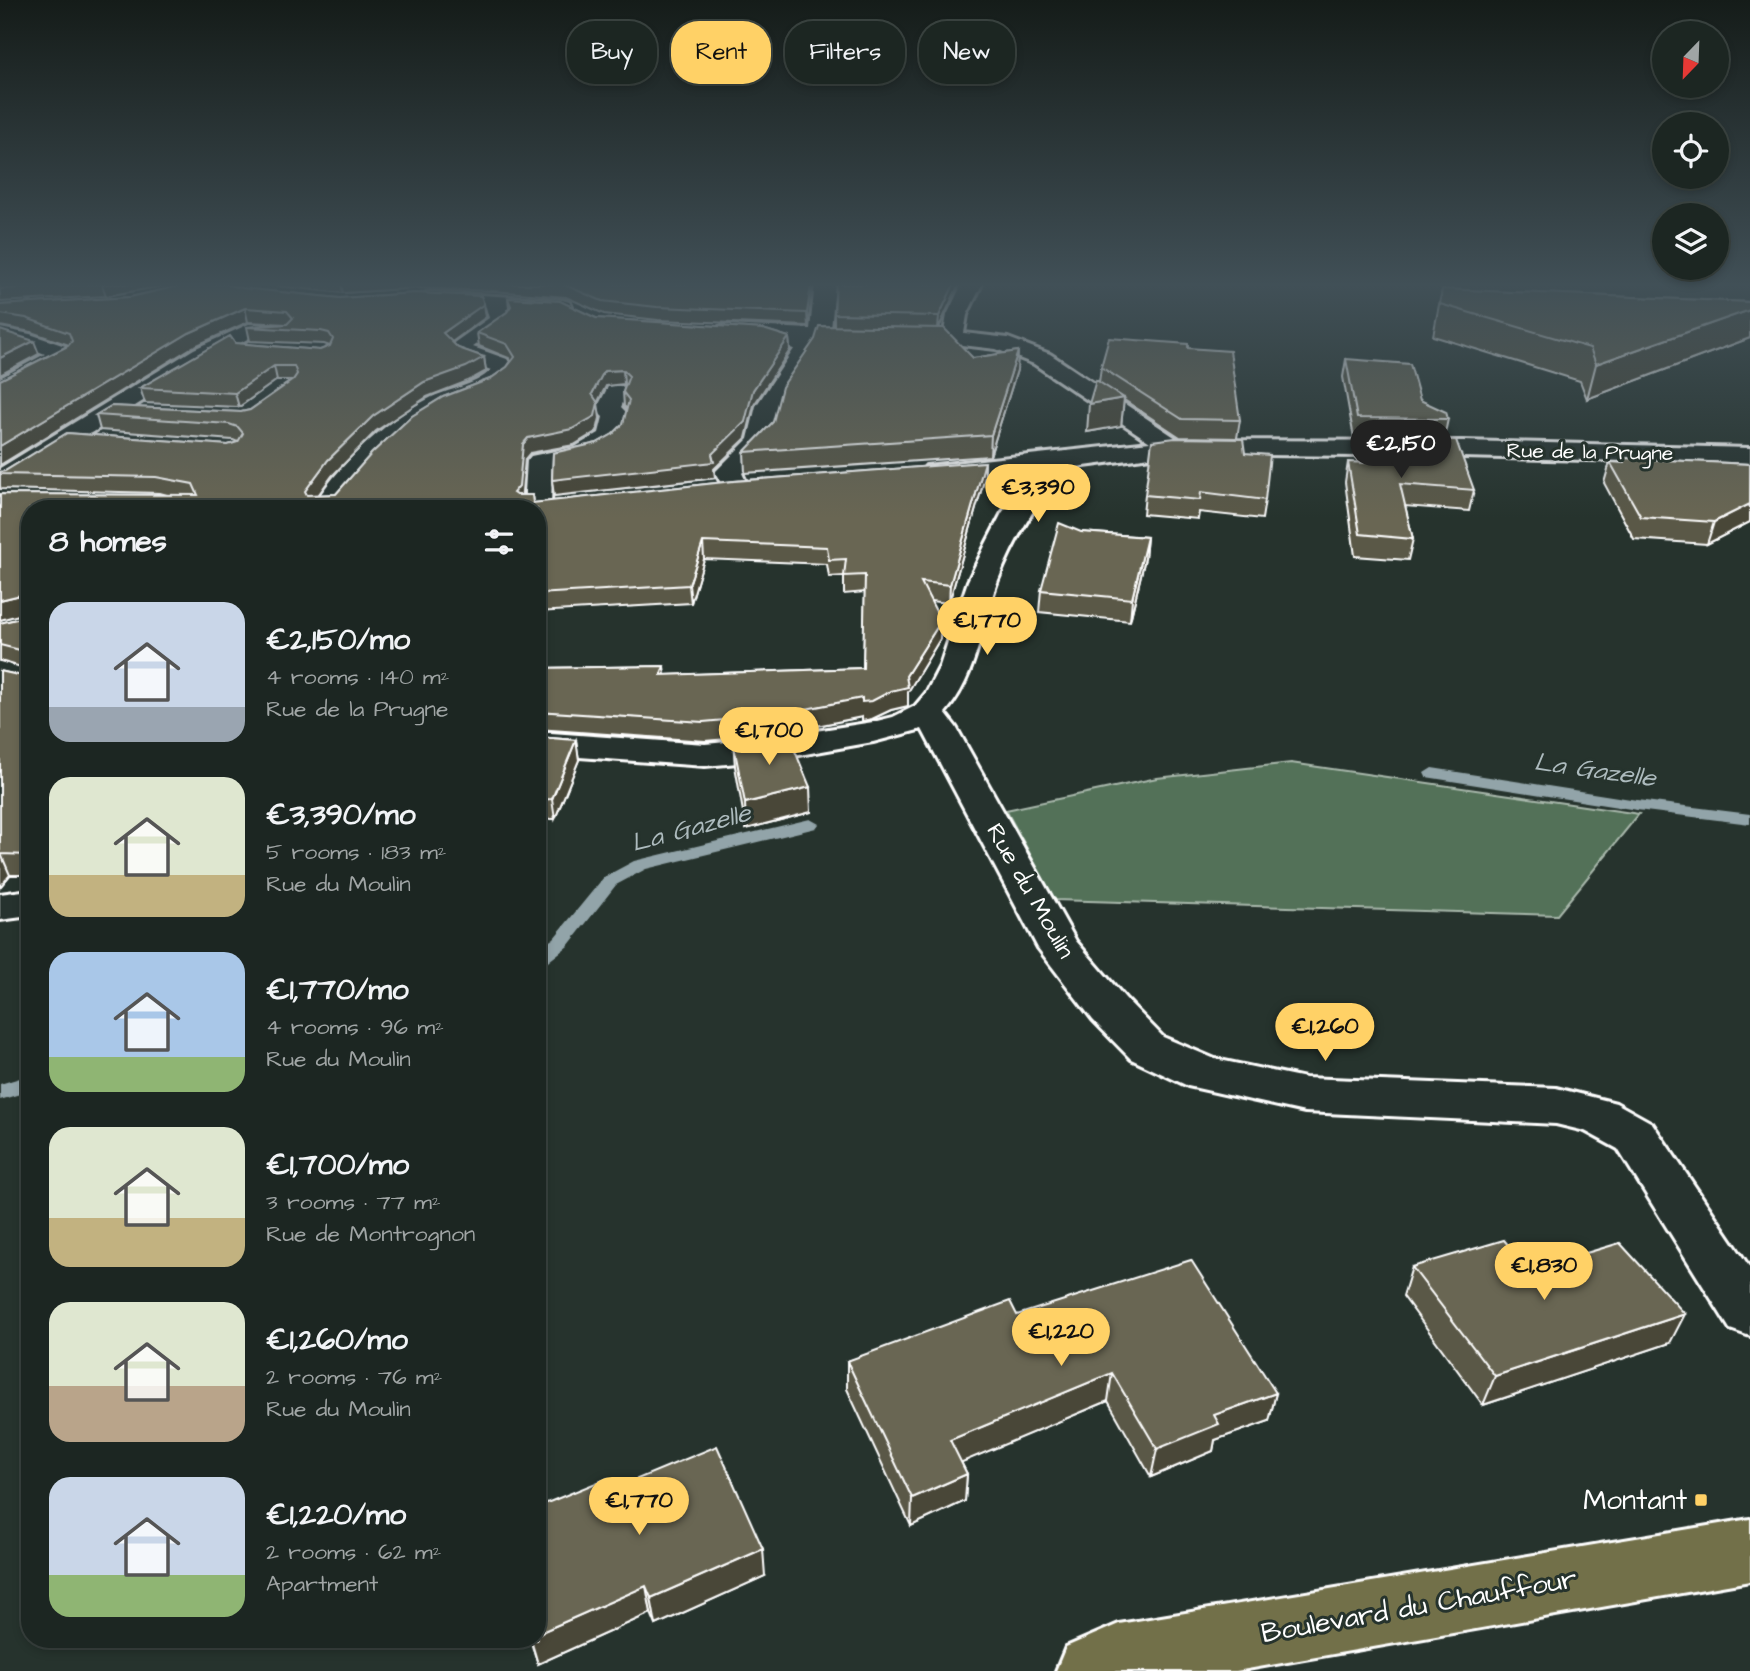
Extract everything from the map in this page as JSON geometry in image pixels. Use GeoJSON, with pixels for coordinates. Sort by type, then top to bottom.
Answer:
{"type":"FeatureCollection","features":[{"type":"Feature","properties":{"kind":"main road","name":"Boulevard du Chauffour"},"geometry":{"type":"LineString","coordinates":[[1090,1671],[1119,1658],[1750,1550]]}},
{"type":"Feature","properties":{"kind":"street"},"geometry":{"type":"LineString","coordinates":[[0,388],[45,362]]}},
{"type":"Feature","properties":{"kind":"street"},"geometry":{"type":"LineString","coordinates":[[4,493],[41,455],[192,362]]}},
{"type":"Feature","properties":{"kind":"street"},"geometry":{"type":"LineString","coordinates":[[331,500],[364,459],[390,436],[436,404],[490,384],[503,371],[499,364],[493,362]]}},
{"type":"Feature","properties":{"kind":"street"},"geometry":{"type":"LineString","coordinates":[[735,486],[728,472],[760,440],[768,406],[798,362]]}},
{"type":"Feature","properties":{"kind":"street"},"geometry":{"type":"LineString","coordinates":[[1046,362],[1173,446]]}},
{"type":"Feature","properties":{"kind":"street"},"geometry":{"type":"LineString","coordinates":[[549,508],[540,461],[582,453],[610,437],[616,414],[608,410],[616,392]]}},
{"type":"Feature","properties":{"kind":"street"},"geometry":{"type":"LineString","coordinates":[[114,411],[149,412]]}},
{"type":"Feature","properties":{"kind":"street"},"geometry":{"type":"LineString","coordinates":[[69,438],[104,441]]}},
{"type":"Feature","properties":{"kind":"street","name":"Rue de la Prugne"},"geometry":{"type":"LineString","coordinates":[[915,473],[1054,462],[1173,446],[1750,456]]}},
{"type":"Feature","properties":{"kind":"street"},"geometry":{"type":"LineString","coordinates":[[0,450],[41,455]]}},
{"type":"Feature","properties":{"kind":"street"},"geometry":{"type":"LineString","coordinates":[[546,744],[705,755],[771,749],[873,732],[904,725],[927,713],[941,697],[956,666],[984,581],[1000,544],[1016,513],[1054,462]]}},
{"type":"Feature","properties":{"kind":"street"},"geometry":{"type":"LineString","coordinates":[[709,489],[763,484]]}},
{"type":"Feature","properties":{"kind":"street","name":"Rue du Moulin"},"geometry":{"type":"LineString","coordinates":[[927,713],[939,727],[1059,948],[1109,1009],[1147,1048],[1205,1074],[1305,1095],[1556,1106],[1599,1116],[1635,1136],[1750,1313]]}},
{"type":"Feature","properties":{"kind":"street"},"geometry":{"type":"LineString","coordinates":[[0,907],[21,904]]}},
{"type":"Feature","properties":{"kind":"green space"},"geometry":{"type":"Polygon","coordinates":[[[1291,763],[1639,814],[1557,915],[1055,900],[1006,810],[1157,778],[1291,763]]]}},
{"type":"Feature","properties":{"kind":"building"},"geometry":{"type":"Polygon","coordinates":[[[36,362],[141,362],[0,446],[0,380],[36,362]]]}},
{"type":"Feature","properties":{"kind":"building"},"geometry":{"type":"Polygon","coordinates":[[[185,362],[475,362],[424,382],[373,416],[328,460],[305,491],[307,495],[336,494],[372,453],[412,416],[443,397],[490,379],[511,362],[772,362],[753,390],[745,422],[712,454],[714,462],[552,480],[553,453],[597,443],[613,434],[623,424],[629,400],[623,392],[629,376],[623,370],[604,371],[592,394],[598,403],[595,416],[572,429],[528,438],[523,444],[519,486],[513,493],[532,495],[533,500],[21,500],[21,595],[0,600],[0,494],[198,495],[193,484],[156,477],[0,472],[67,433],[228,445],[238,442],[243,433],[238,427],[229,424],[96,415],[111,406],[241,412],[250,410],[293,380],[297,374],[294,366],[274,366],[235,393],[140,388],[185,362]]]}},
{"type":"Feature","properties":{"kind":"building"},"geometry":{"type":"Polygon","coordinates":[[[799,362],[1014,362],[991,435],[744,452],[773,422],[782,387],[799,362]]]}},
{"type":"Feature","properties":{"kind":"building"},"geometry":{"type":"Polygon","coordinates":[[[1102,362],[1232,362],[1240,420],[1182,419],[1101,367],[1102,362]]]}},
{"type":"Feature","properties":{"kind":"building"},"geometry":{"type":"Polygon","coordinates":[[[1347,362],[1410,364],[1420,400],[1446,412],[1448,419],[1357,418],[1347,362]]]}},
{"type":"Feature","properties":{"kind":"building"},"geometry":{"type":"Polygon","coordinates":[[[1096,380],[1124,398],[1089,404],[1096,380]]]}},
{"type":"Feature","properties":{"kind":"building"},"geometry":{"type":"Polygon","coordinates":[[[1175,438],[1243,439],[1245,453],[1270,455],[1265,500],[1201,492],[1200,500],[1145,495],[1152,441],[1175,438]]]}},
{"type":"Feature","properties":{"kind":"building"},"geometry":{"type":"Polygon","coordinates":[[[1361,439],[1456,440],[1474,490],[1400,484],[1413,539],[1360,534],[1348,462],[1366,463],[1361,439]]]}},
{"type":"Feature","properties":{"kind":"building"},"geometry":{"type":"Polygon","coordinates":[[[1622,458],[1750,464],[1750,504],[1714,522],[1641,517],[1610,462],[1624,463],[1622,458]]]}},
{"type":"Feature","properties":{"kind":"building"},"geometry":{"type":"Polygon","coordinates":[[[985,462],[950,585],[921,582],[941,621],[906,676],[908,687],[891,691],[872,701],[862,702],[862,698],[770,716],[703,722],[546,712],[546,668],[664,666],[661,675],[863,668],[865,575],[844,576],[846,559],[829,560],[827,547],[703,542],[689,585],[546,593],[546,502],[734,481],[985,462]]]}},
{"type":"Feature","properties":{"kind":"building"},"geometry":{"type":"Polygon","coordinates":[[[1059,523],[1081,532],[1147,537],[1132,599],[1041,590],[1059,523]]]}},
{"type":"Feature","properties":{"kind":"building"},"geometry":{"type":"Polygon","coordinates":[[[21,618],[21,650],[0,645],[0,623],[21,618]]]}},
{"type":"Feature","properties":{"kind":"building"},"geometry":{"type":"Polygon","coordinates":[[[0,671],[21,676],[21,855],[0,856],[0,671]]]}},
{"type":"Feature","properties":{"kind":"building"},"geometry":{"type":"Polygon","coordinates":[[[788,734],[810,787],[745,803],[733,741],[788,734]]]}},
{"type":"Feature","properties":{"kind":"building"},"geometry":{"type":"Polygon","coordinates":[[[546,738],[576,740],[552,799],[546,799],[546,738]]]}},
{"type":"Feature","properties":{"kind":"building"},"geometry":{"type":"Polygon","coordinates":[[[1504,1240],[1529,1270],[1620,1243],[1685,1314],[1495,1376],[1412,1267],[1504,1240]]]}},
{"type":"Feature","properties":{"kind":"building"},"geometry":{"type":"Polygon","coordinates":[[[1191,1260],[1276,1393],[1214,1415],[1219,1424],[1157,1449],[1112,1373],[950,1440],[967,1474],[912,1498],[847,1361],[1010,1301],[1017,1315],[1191,1260]]]}},
{"type":"Feature","properties":{"kind":"building"},"geometry":{"type":"Polygon","coordinates":[[[717,1446],[763,1549],[651,1598],[646,1586],[546,1630],[546,1503],[608,1478],[611,1490],[717,1446]]]}},
{"type":"Feature","properties":{"kind":"waterway","name":"La Gazelle"},"geometry":{"type":"LineString","coordinates":[[1432,773],[1637,805],[1750,819]]}},
{"type":"Feature","properties":{"kind":"waterway","name":"La Gazelle"},"geometry":{"type":"LineString","coordinates":[[546,953],[561,942],[610,881],[640,865],[810,824]]}},
{"type":"Feature","properties":{"kind":"waterway","name":"La Gazelle"},"geometry":{"type":"LineString","coordinates":[[0,1092],[21,1086]]}},
{"type":"Feature","properties":{"kind":"place","name":"Montant"},"geometry":{"type":"Point","coordinates":[1701,1500]}}]}
